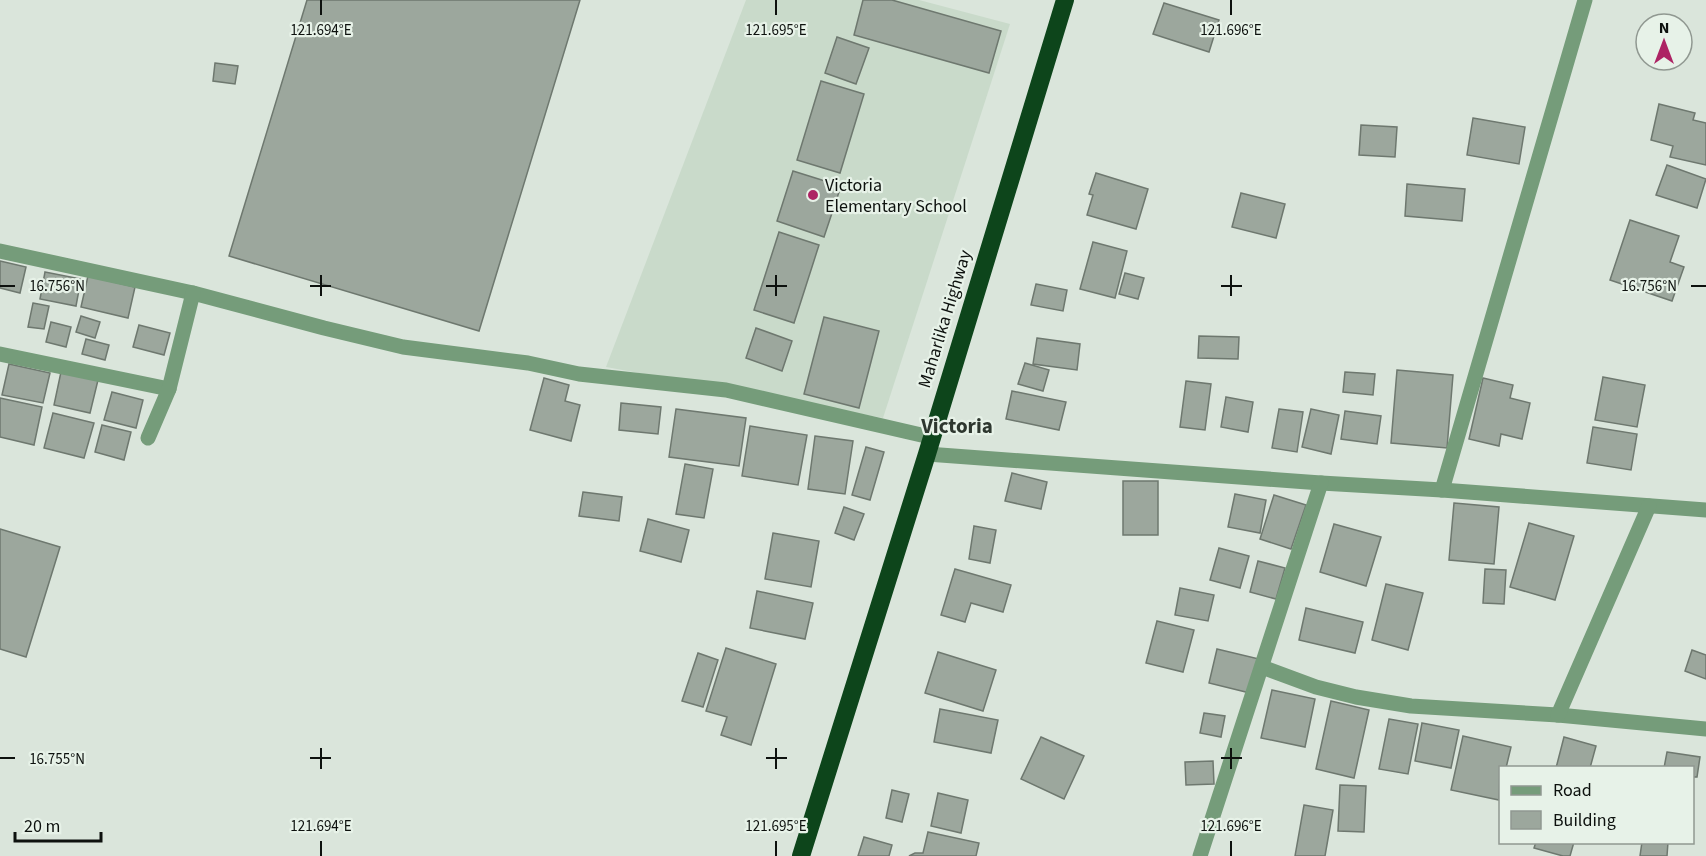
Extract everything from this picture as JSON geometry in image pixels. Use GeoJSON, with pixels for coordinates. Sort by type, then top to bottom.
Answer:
{"type":"FeatureCollection","features":[{"type":"Feature","properties":{"kind":"highway","name":"Maharlika Highway"},"geometry":{"type":"LineString","coordinates":[[801,856],[1065,0]]}},
{"type":"Feature","properties":{"kind":"street"},"geometry":{"type":"LineString","coordinates":[[1442,489],[1585,0]]}},
{"type":"Feature","properties":{"kind":"street"},"geometry":{"type":"LineString","coordinates":[[0,251],[193,293],[403,347],[528,363],[579,374],[726,390],[929,445],[1322,483],[1442,489],[1706,510]]}},
{"type":"Feature","properties":{"kind":"street"},"geometry":{"type":"LineString","coordinates":[[148,438],[169,389],[193,293]]}},
{"type":"Feature","properties":{"kind":"street"},"geometry":{"type":"LineString","coordinates":[[0,354],[169,389]]}},
{"type":"Feature","properties":{"kind":"street"},"geometry":{"type":"LineString","coordinates":[[1200,856],[1322,483]]}},
{"type":"Feature","properties":{"kind":"street"},"geometry":{"type":"LineString","coordinates":[[1558,715],[1649,506]]}},
{"type":"Feature","properties":{"kind":"street"},"geometry":{"type":"LineString","coordinates":[[1262,667],[1316,687],[1356,697],[1411,706],[1558,715],[1706,729]]}},
{"type":"Feature","properties":{"kind":"shaded area","name":"Victoria Elementary School"},"geometry":{"type":"Polygon","coordinates":[[[746,0],[919,0],[1010,24],[883,418],[606,367],[746,0]]]}},
{"type":"Feature","properties":{"kind":"building"},"geometry":{"type":"Polygon","coordinates":[[[307,0],[580,0],[479,331],[229,256],[307,0]]]}},
{"type":"Feature","properties":{"kind":"building"},"geometry":{"type":"Polygon","coordinates":[[[863,0],[892,0],[1001,31],[989,73],[854,35],[863,0]]]}},
{"type":"Feature","properties":{"kind":"building"},"geometry":{"type":"Polygon","coordinates":[[[1164,3],[1219,20],[1209,52],[1153,34],[1164,3]]]}},
{"type":"Feature","properties":{"kind":"building"},"geometry":{"type":"Polygon","coordinates":[[[837,37],[869,48],[856,84],[825,73],[837,37]]]}},
{"type":"Feature","properties":{"kind":"building"},"geometry":{"type":"Polygon","coordinates":[[[215,63],[238,66],[235,84],[213,81],[215,63]]]}},
{"type":"Feature","properties":{"kind":"building"},"geometry":{"type":"Polygon","coordinates":[[[821,81],[864,94],[840,173],[797,160],[821,81]]]}},
{"type":"Feature","properties":{"kind":"building"},"geometry":{"type":"Polygon","coordinates":[[[1659,104],[1695,113],[1693,120],[1706,123],[1706,165],[1670,157],[1673,146],[1651,140],[1659,104]]]}},
{"type":"Feature","properties":{"kind":"building"},"geometry":{"type":"Polygon","coordinates":[[[1473,118],[1525,127],[1519,164],[1467,155],[1473,118]]]}},
{"type":"Feature","properties":{"kind":"building"},"geometry":{"type":"Polygon","coordinates":[[[1361,125],[1397,127],[1395,157],[1359,155],[1361,125]]]}},
{"type":"Feature","properties":{"kind":"building"},"geometry":{"type":"Polygon","coordinates":[[[1667,165],[1706,179],[1697,208],[1656,195],[1667,165]]]}},
{"type":"Feature","properties":{"kind":"building"},"geometry":{"type":"Polygon","coordinates":[[[793,171],[841,186],[824,237],[777,221],[793,171]]]}},
{"type":"Feature","properties":{"kind":"building"},"geometry":{"type":"Polygon","coordinates":[[[1096,173],[1148,189],[1136,229],[1087,215],[1093,195],[1089,194],[1096,173]]]}},
{"type":"Feature","properties":{"kind":"building"},"geometry":{"type":"Polygon","coordinates":[[[1407,184],[1465,189],[1462,221],[1405,216],[1407,184]]]}},
{"type":"Feature","properties":{"kind":"building"},"geometry":{"type":"Polygon","coordinates":[[[1241,193],[1285,204],[1276,238],[1232,227],[1241,193]]]}},
{"type":"Feature","properties":{"kind":"building"},"geometry":{"type":"Polygon","coordinates":[[[1630,220],[1679,236],[1670,262],[1684,267],[1672,301],[1610,280],[1630,220]]]}},
{"type":"Feature","properties":{"kind":"building"},"geometry":{"type":"Polygon","coordinates":[[[779,232],[819,245],[794,323],[754,310],[779,232]]]}},
{"type":"Feature","properties":{"kind":"building"},"geometry":{"type":"Polygon","coordinates":[[[1093,242],[1127,251],[1115,298],[1080,289],[1093,242]]]}},
{"type":"Feature","properties":{"kind":"building"},"geometry":{"type":"Polygon","coordinates":[[[0,261],[26,267],[20,293],[0,288],[0,261]]]}},
{"type":"Feature","properties":{"kind":"building"},"geometry":{"type":"Polygon","coordinates":[[[45,272],[81,279],[76,306],[40,299],[45,272]]]}},
{"type":"Feature","properties":{"kind":"building"},"geometry":{"type":"Polygon","coordinates":[[[1125,273],[1144,278],[1138,299],[1119,294],[1125,273]]]}},
{"type":"Feature","properties":{"kind":"building"},"geometry":{"type":"Polygon","coordinates":[[[88,276],[135,287],[128,318],[81,307],[88,276]]]}},
{"type":"Feature","properties":{"kind":"building"},"geometry":{"type":"Polygon","coordinates":[[[1036,284],[1067,290],[1063,311],[1031,305],[1036,284]]]}},
{"type":"Feature","properties":{"kind":"building"},"geometry":{"type":"Polygon","coordinates":[[[33,303],[49,306],[44,329],[28,327],[33,303]]]}},
{"type":"Feature","properties":{"kind":"building"},"geometry":{"type":"Polygon","coordinates":[[[81,316],[100,322],[95,338],[76,332],[81,316]]]}},
{"type":"Feature","properties":{"kind":"building"},"geometry":{"type":"Polygon","coordinates":[[[824,317],[879,331],[859,408],[804,394],[824,317]]]}},
{"type":"Feature","properties":{"kind":"building"},"geometry":{"type":"Polygon","coordinates":[[[51,322],[71,327],[66,347],[46,342],[51,322]]]}},
{"type":"Feature","properties":{"kind":"building"},"geometry":{"type":"Polygon","coordinates":[[[139,325],[170,333],[164,355],[133,347],[139,325]]]}},
{"type":"Feature","properties":{"kind":"building"},"geometry":{"type":"Polygon","coordinates":[[[756,328],[792,341],[782,371],[746,358],[756,328]]]}},
{"type":"Feature","properties":{"kind":"building"},"geometry":{"type":"Polygon","coordinates":[[[1199,336],[1239,337],[1238,359],[1198,358],[1199,336]]]}},
{"type":"Feature","properties":{"kind":"building"},"geometry":{"type":"Polygon","coordinates":[[[1037,338],[1080,344],[1077,370],[1033,364],[1037,338]]]}},
{"type":"Feature","properties":{"kind":"building"},"geometry":{"type":"Polygon","coordinates":[[[86,339],[109,345],[105,360],[82,354],[86,339]]]}},
{"type":"Feature","properties":{"kind":"building"},"geometry":{"type":"Polygon","coordinates":[[[1025,363],[1049,370],[1043,391],[1018,384],[1025,363]]]}},
{"type":"Feature","properties":{"kind":"building"},"geometry":{"type":"Polygon","coordinates":[[[9,364],[50,373],[43,403],[2,395],[9,364]]]}},
{"type":"Feature","properties":{"kind":"building"},"geometry":{"type":"Polygon","coordinates":[[[1397,370],[1453,375],[1447,448],[1391,443],[1397,370]]]}},
{"type":"Feature","properties":{"kind":"building"},"geometry":{"type":"Polygon","coordinates":[[[61,372],[98,380],[90,413],[54,405],[61,372]]]}},
{"type":"Feature","properties":{"kind":"building"},"geometry":{"type":"Polygon","coordinates":[[[1345,372],[1375,374],[1373,395],[1343,392],[1345,372]]]}},
{"type":"Feature","properties":{"kind":"building"},"geometry":{"type":"Polygon","coordinates":[[[1603,377],[1645,385],[1637,427],[1595,420],[1603,377]]]}},
{"type":"Feature","properties":{"kind":"building"},"geometry":{"type":"Polygon","coordinates":[[[544,378],[569,385],[565,401],[580,405],[571,441],[530,430],[544,378]]]}},
{"type":"Feature","properties":{"kind":"building"},"geometry":{"type":"Polygon","coordinates":[[[1483,378],[1513,385],[1510,398],[1530,403],[1522,439],[1501,434],[1499,446],[1469,439],[1483,378]]]}},
{"type":"Feature","properties":{"kind":"building"},"geometry":{"type":"Polygon","coordinates":[[[1186,381],[1211,384],[1205,430],[1180,427],[1186,381]]]}},
{"type":"Feature","properties":{"kind":"building"},"geometry":{"type":"Polygon","coordinates":[[[1012,391],[1066,402],[1059,430],[1006,419],[1012,391]]]}},
{"type":"Feature","properties":{"kind":"building"},"geometry":{"type":"Polygon","coordinates":[[[112,392],[143,400],[136,428],[104,420],[112,392]]]}},
{"type":"Feature","properties":{"kind":"building"},"geometry":{"type":"Polygon","coordinates":[[[1226,397],[1253,402],[1248,432],[1221,427],[1226,397]]]}},
{"type":"Feature","properties":{"kind":"building"},"geometry":{"type":"Polygon","coordinates":[[[0,398],[42,407],[34,445],[0,437],[0,398]]]}},
{"type":"Feature","properties":{"kind":"building"},"geometry":{"type":"Polygon","coordinates":[[[621,403],[661,407],[658,434],[619,430],[621,403]]]}},
{"type":"Feature","properties":{"kind":"building"},"geometry":{"type":"Polygon","coordinates":[[[676,409],[746,418],[739,466],[669,457],[676,409]]]}},
{"type":"Feature","properties":{"kind":"building"},"geometry":{"type":"Polygon","coordinates":[[[1279,409],[1303,412],[1297,452],[1272,448],[1279,409]]]}},
{"type":"Feature","properties":{"kind":"building"},"geometry":{"type":"Polygon","coordinates":[[[1311,409],[1339,415],[1331,454],[1302,447],[1311,409]]]}},
{"type":"Feature","properties":{"kind":"building"},"geometry":{"type":"Polygon","coordinates":[[[1345,411],[1381,416],[1377,444],[1341,439],[1345,411]]]}},
{"type":"Feature","properties":{"kind":"building"},"geometry":{"type":"Polygon","coordinates":[[[53,413],[94,423],[84,458],[44,448],[53,413]]]}},
{"type":"Feature","properties":{"kind":"building"},"geometry":{"type":"Polygon","coordinates":[[[102,425],[131,432],[124,460],[95,452],[102,425]]]}},
{"type":"Feature","properties":{"kind":"building"},"geometry":{"type":"Polygon","coordinates":[[[750,426],[807,435],[798,485],[742,476],[750,426]]]}},
{"type":"Feature","properties":{"kind":"building"},"geometry":{"type":"Polygon","coordinates":[[[1593,427],[1637,434],[1631,470],[1587,463],[1593,427]]]}},
{"type":"Feature","properties":{"kind":"building"},"geometry":{"type":"Polygon","coordinates":[[[815,436],[853,441],[845,494],[808,489],[815,436]]]}},
{"type":"Feature","properties":{"kind":"building"},"geometry":{"type":"Polygon","coordinates":[[[866,447],[884,452],[870,500],[852,495],[866,447]]]}},
{"type":"Feature","properties":{"kind":"building"},"geometry":{"type":"Polygon","coordinates":[[[685,464],[713,469],[704,518],[676,514],[685,464]]]}},
{"type":"Feature","properties":{"kind":"building"},"geometry":{"type":"Polygon","coordinates":[[[1012,473],[1047,482],[1041,509],[1005,501],[1012,473]]]}},
{"type":"Feature","properties":{"kind":"building"},"geometry":{"type":"Polygon","coordinates":[[[1123,481],[1158,481],[1158,535],[1123,535],[1123,481]]]}},
{"type":"Feature","properties":{"kind":"building"},"geometry":{"type":"Polygon","coordinates":[[[583,492],[622,497],[619,521],[579,516],[583,492]]]}},
{"type":"Feature","properties":{"kind":"building"},"geometry":{"type":"Polygon","coordinates":[[[1235,494],[1266,500],[1260,533],[1228,527],[1235,494]]]}},
{"type":"Feature","properties":{"kind":"building"},"geometry":{"type":"Polygon","coordinates":[[[1274,495],[1306,505],[1291,549],[1260,539],[1274,495]]]}},
{"type":"Feature","properties":{"kind":"building"},"geometry":{"type":"Polygon","coordinates":[[[1454,503],[1499,507],[1494,564],[1449,560],[1454,503]]]}},
{"type":"Feature","properties":{"kind":"building"},"geometry":{"type":"Polygon","coordinates":[[[844,507],[864,514],[854,540],[835,533],[844,507]]]}},
{"type":"Feature","properties":{"kind":"building"},"geometry":{"type":"Polygon","coordinates":[[[648,519],[689,530],[681,562],[640,551],[648,519]]]}},
{"type":"Feature","properties":{"kind":"building"},"geometry":{"type":"Polygon","coordinates":[[[1529,523],[1574,536],[1555,600],[1510,587],[1529,523]]]}},
{"type":"Feature","properties":{"kind":"building"},"geometry":{"type":"Polygon","coordinates":[[[1334,524],[1381,537],[1366,586],[1320,572],[1334,524]]]}},
{"type":"Feature","properties":{"kind":"building"},"geometry":{"type":"Polygon","coordinates":[[[974,526],[996,530],[990,563],[969,559],[974,526]]]}},
{"type":"Feature","properties":{"kind":"building"},"geometry":{"type":"Polygon","coordinates":[[[0,529],[60,547],[26,657],[0,649],[0,529]]]}},
{"type":"Feature","properties":{"kind":"building"},"geometry":{"type":"Polygon","coordinates":[[[773,533],[819,541],[811,587],[765,579],[773,533]]]}},
{"type":"Feature","properties":{"kind":"building"},"geometry":{"type":"Polygon","coordinates":[[[1219,548],[1249,556],[1240,588],[1210,580],[1219,548]]]}},
{"type":"Feature","properties":{"kind":"building"},"geometry":{"type":"Polygon","coordinates":[[[1258,561],[1285,568],[1276,599],[1250,592],[1258,561]]]}},
{"type":"Feature","properties":{"kind":"building"},"geometry":{"type":"Polygon","coordinates":[[[955,569],[1011,585],[1003,612],[971,603],[965,622],[941,615],[955,569]]]}},
{"type":"Feature","properties":{"kind":"building"},"geometry":{"type":"Polygon","coordinates":[[[1485,569],[1506,570],[1504,604],[1483,603],[1485,569]]]}},
{"type":"Feature","properties":{"kind":"building"},"geometry":{"type":"Polygon","coordinates":[[[1386,584],[1423,593],[1408,650],[1372,640],[1386,584]]]}},
{"type":"Feature","properties":{"kind":"building"},"geometry":{"type":"Polygon","coordinates":[[[1180,588],[1214,595],[1208,621],[1175,615],[1180,588]]]}},
{"type":"Feature","properties":{"kind":"building"},"geometry":{"type":"Polygon","coordinates":[[[757,591],[813,603],[805,639],[750,628],[757,591]]]}},
{"type":"Feature","properties":{"kind":"building"},"geometry":{"type":"Polygon","coordinates":[[[1306,608],[1363,622],[1355,653],[1299,640],[1306,608]]]}},
{"type":"Feature","properties":{"kind":"building"},"geometry":{"type":"Polygon","coordinates":[[[1157,621],[1194,630],[1183,672],[1146,663],[1157,621]]]}},
{"type":"Feature","properties":{"kind":"building"},"geometry":{"type":"Polygon","coordinates":[[[726,648],[776,664],[751,745],[721,735],[727,717],[706,711],[726,648]]]}},
{"type":"Feature","properties":{"kind":"building"},"geometry":{"type":"Polygon","coordinates":[[[1217,649],[1259,659],[1250,693],[1209,683],[1217,649]]]}},
{"type":"Feature","properties":{"kind":"building"},"geometry":{"type":"Polygon","coordinates":[[[1692,650],[1706,655],[1706,679],[1685,671],[1692,650]]]}},
{"type":"Feature","properties":{"kind":"building"},"geometry":{"type":"Polygon","coordinates":[[[938,652],[996,670],[983,711],[925,693],[938,652]]]}},
{"type":"Feature","properties":{"kind":"building"},"geometry":{"type":"Polygon","coordinates":[[[698,653],[718,660],[703,707],[682,701],[698,653]]]}},
{"type":"Feature","properties":{"kind":"building"},"geometry":{"type":"Polygon","coordinates":[[[1272,690],[1315,699],[1305,747],[1261,738],[1272,690]]]}},
{"type":"Feature","properties":{"kind":"building"},"geometry":{"type":"Polygon","coordinates":[[[1331,701],[1369,710],[1354,778],[1316,769],[1331,701]]]}},
{"type":"Feature","properties":{"kind":"building"},"geometry":{"type":"Polygon","coordinates":[[[940,709],[998,720],[991,753],[934,742],[940,709]]]}},
{"type":"Feature","properties":{"kind":"building"},"geometry":{"type":"Polygon","coordinates":[[[1204,713],[1225,716],[1221,737],[1200,733],[1204,713]]]}},
{"type":"Feature","properties":{"kind":"building"},"geometry":{"type":"Polygon","coordinates":[[[1389,719],[1418,724],[1408,774],[1379,769],[1389,719]]]}},
{"type":"Feature","properties":{"kind":"building"},"geometry":{"type":"Polygon","coordinates":[[[1422,723],[1459,730],[1451,768],[1415,761],[1422,723]]]}},
{"type":"Feature","properties":{"kind":"building"},"geometry":{"type":"Polygon","coordinates":[[[1463,736],[1511,747],[1506,766],[1499,766],[1499,800],[1451,790],[1463,736]]]}},
{"type":"Feature","properties":{"kind":"building"},"geometry":{"type":"Polygon","coordinates":[[[1041,737],[1084,756],[1064,799],[1021,779],[1041,737]]]}},
{"type":"Feature","properties":{"kind":"building"},"geometry":{"type":"Polygon","coordinates":[[[1564,737],[1596,746],[1591,766],[1557,766],[1564,737]]]}},
{"type":"Feature","properties":{"kind":"building"},"geometry":{"type":"Polygon","coordinates":[[[1667,752],[1700,757],[1697,777],[1694,777],[1694,766],[1664,766],[1667,752]]]}},
{"type":"Feature","properties":{"kind":"building"},"geometry":{"type":"Polygon","coordinates":[[[1213,761],[1214,784],[1186,785],[1185,762],[1213,761]]]}},
{"type":"Feature","properties":{"kind":"building"},"geometry":{"type":"Polygon","coordinates":[[[1340,785],[1366,786],[1364,832],[1338,831],[1340,785]]]}},
{"type":"Feature","properties":{"kind":"building"},"geometry":{"type":"Polygon","coordinates":[[[892,790],[909,794],[902,822],[886,818],[892,790]]]}},
{"type":"Feature","properties":{"kind":"building"},"geometry":{"type":"Polygon","coordinates":[[[938,793],[968,800],[961,833],[931,826],[938,793]]]}},
{"type":"Feature","properties":{"kind":"building"},"geometry":{"type":"Polygon","coordinates":[[[1304,805],[1333,810],[1325,856],[1295,856],[1304,805]]]}},
{"type":"Feature","properties":{"kind":"building"},"geometry":{"type":"Polygon","coordinates":[[[928,832],[979,843],[976,856],[909,856],[923,853],[928,832]]]}},
{"type":"Feature","properties":{"kind":"building"},"geometry":{"type":"Polygon","coordinates":[[[864,837],[892,845],[889,856],[858,856],[864,837]]]}},
{"type":"Feature","properties":{"kind":"building"},"geometry":{"type":"Polygon","coordinates":[[[1535,844],[1573,844],[1570,856],[1534,848],[1535,844]]]}},
{"type":"Feature","properties":{"kind":"building"},"geometry":{"type":"Polygon","coordinates":[[[1642,844],[1668,844],[1667,856],[1640,856],[1642,844]]]}},
{"type":"Feature","properties":{"kind":"place","name":"Victoria Elementary School"},"geometry":{"type":"Point","coordinates":[813,195]}},
{"type":"Feature","properties":{"kind":"district","name":"Victoria"},"geometry":{"type":"Point","coordinates":[957,426]}}]}
